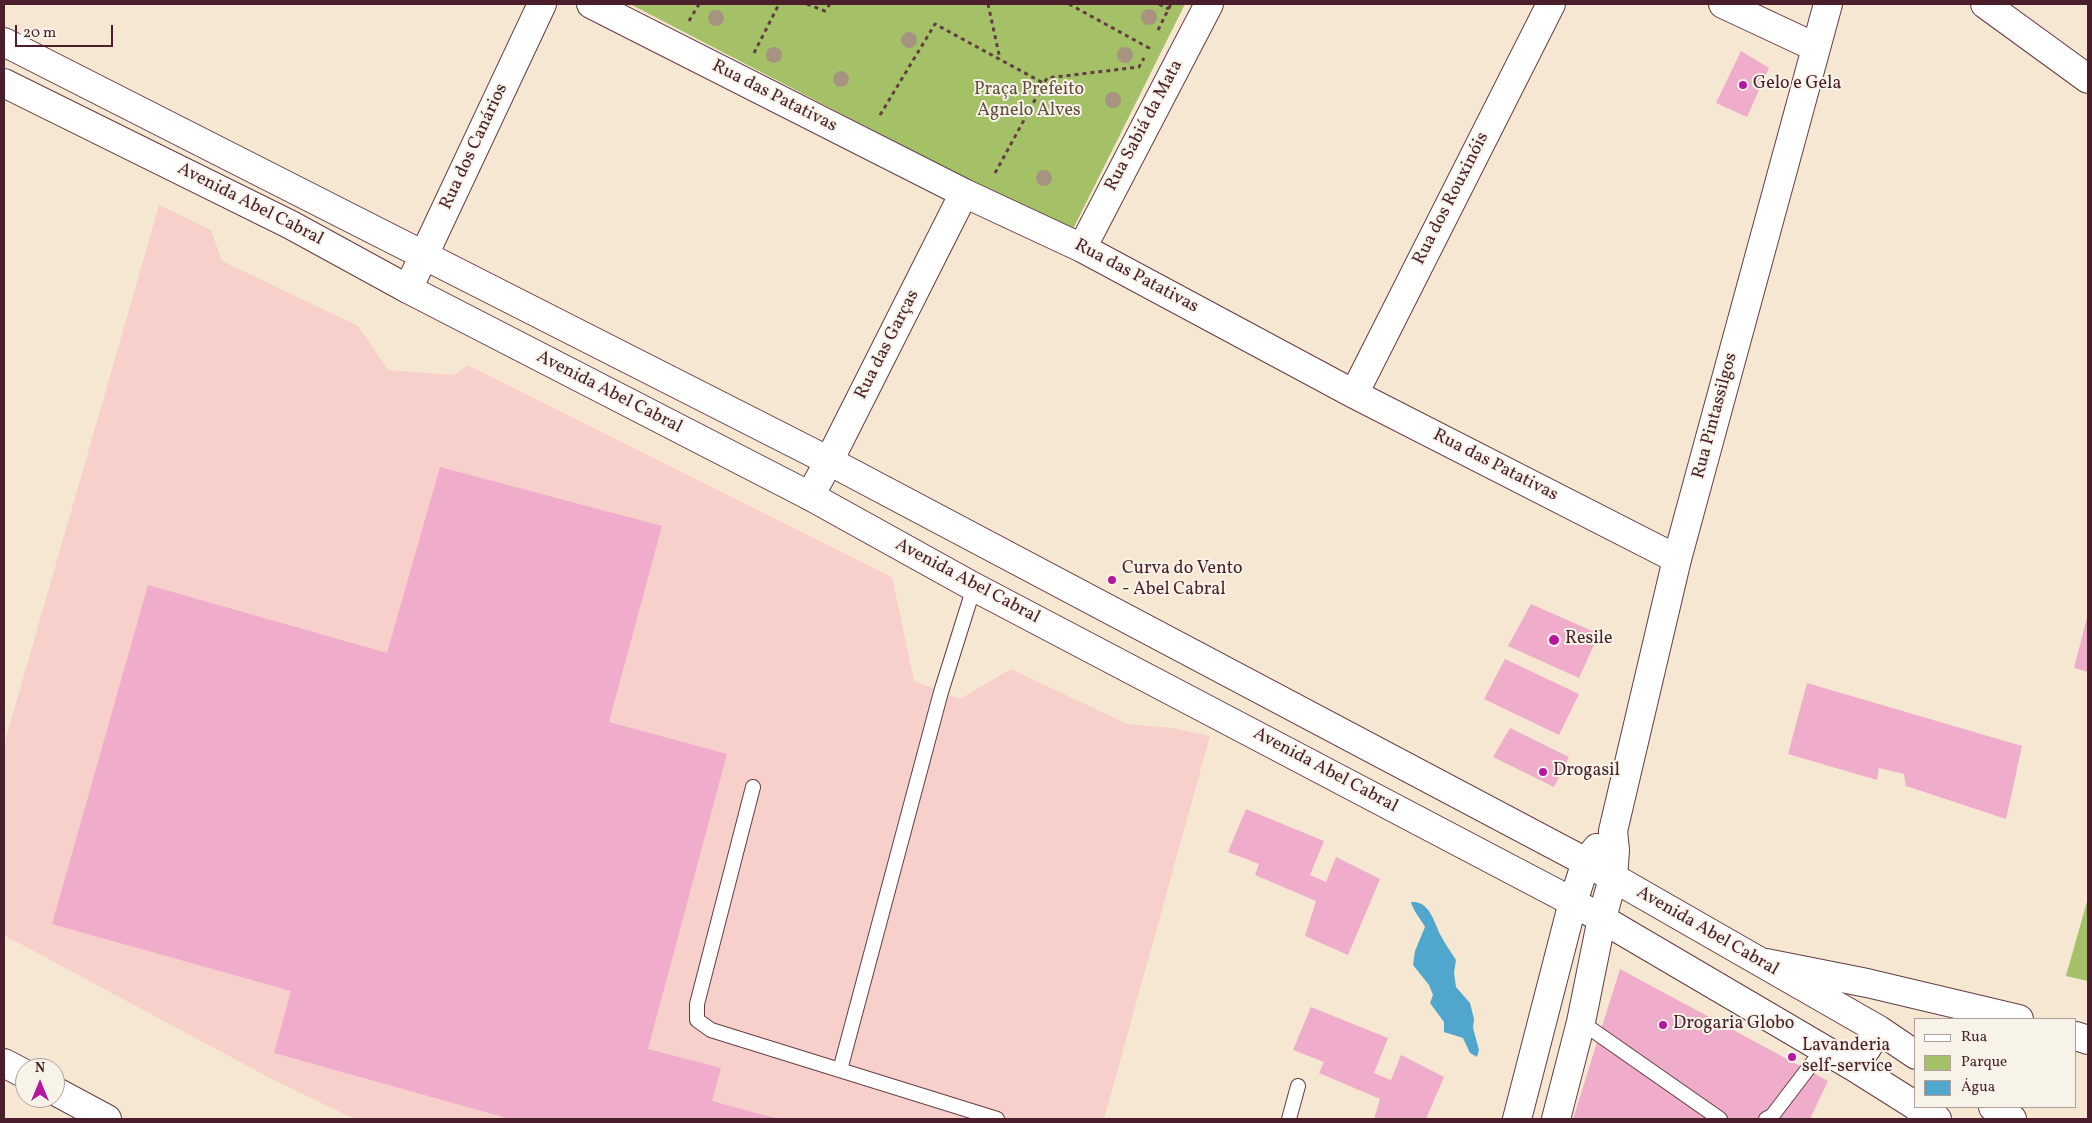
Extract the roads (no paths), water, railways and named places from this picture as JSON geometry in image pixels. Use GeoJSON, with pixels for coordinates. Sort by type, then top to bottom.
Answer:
{"type":"FeatureCollection","features":[{"type":"Feature","properties":{"kind":"main road","name":"Rua dos Canários"},"geometry":{"type":"LineString","coordinates":[[408,289],[542,4]]}},
{"type":"Feature","properties":{"kind":"main road","name":"Rua das Patativas"},"geometry":{"type":"LineString","coordinates":[[591,4],[964,194],[1082,248],[1354,394],[1677,559]]}},
{"type":"Feature","properties":{"kind":"main road","name":"Rua Sabiá da Mata"},"geometry":{"type":"LineString","coordinates":[[1082,248],[1209,4]]}},
{"type":"Feature","properties":{"kind":"main road","name":"Rua dos Rouxinóis"},"geometry":{"type":"LineString","coordinates":[[1354,394],[1551,4]]}},
{"type":"Feature","properties":{"kind":"main road"},"geometry":{"type":"LineString","coordinates":[[1723,4],[1815,47]]}},
{"type":"Feature","properties":{"kind":"main road","name":"Rua Pintassilgos"},"geometry":{"type":"LineString","coordinates":[[1556,1119],[1581,1022],[1602,918],[1613,878],[1614,831],[1677,559],[1828,4]]}},
{"type":"Feature","properties":{"kind":"main road"},"geometry":{"type":"LineString","coordinates":[[1985,4],[2088,78]]}},
{"type":"Feature","properties":{"kind":"main road","name":"Avenida Abel Cabral"},"geometry":{"type":"LineString","coordinates":[[4,42],[830,461],[1586,862],[1878,1030],[1914,1054]]}},
{"type":"Feature","properties":{"kind":"main road","name":"Avenida Abel Cabral"},"geometry":{"type":"LineString","coordinates":[[4,83],[291,224],[408,289],[810,496],[974,587],[1573,902],[1854,1067],[1914,1105]]}},
{"type":"Feature","properties":{"kind":"main road","name":"Rua das Garças"},"geometry":{"type":"LineString","coordinates":[[810,496],[830,461],[964,194]]}},
{"type":"Feature","properties":{"kind":"main road"},"geometry":{"type":"LineString","coordinates":[[629,404],[646,367]]}},
{"type":"Feature","properties":{"kind":"main road","name":"Rua Pintassilgos"},"geometry":{"type":"LineString","coordinates":[[1586,862],[1614,831]]}},
{"type":"Feature","properties":{"kind":"main road"},"geometry":{"type":"LineString","coordinates":[[1517,1119],[1573,902],[1586,862]]}},
{"type":"Feature","properties":{"kind":"main road"},"geometry":{"type":"LineString","coordinates":[[1759,962],[1867,983],[2015,1018]]}},
{"type":"Feature","properties":{"kind":"main road"},"geometry":{"type":"LineString","coordinates":[[1854,1067],[1878,1030]]}},
{"type":"Feature","properties":{"kind":"main road"},"geometry":{"type":"LineString","coordinates":[[65,1096],[107,1119]]}},
{"type":"Feature","properties":{"kind":"main road","name":"Avenida Abel Cabral"},"geometry":{"type":"LineString","coordinates":[[1919,1108],[1936,1119]]}},
{"type":"Feature","properties":{"kind":"main road"},"geometry":{"type":"LineString","coordinates":[[1995,1108],[2012,1119]]}},
{"type":"Feature","properties":{"kind":"lane"},"geometry":{"type":"LineString","coordinates":[[840,1070],[941,692],[974,587]]}},
{"type":"Feature","properties":{"kind":"lane"},"geometry":{"type":"LineString","coordinates":[[753,787],[697,1004],[698,1020],[711,1030],[997,1119]]}},
{"type":"Feature","properties":{"kind":"lane"},"geometry":{"type":"LineString","coordinates":[[1581,1022],[1720,1119]]}},
{"type":"Feature","properties":{"kind":"lane"},"geometry":{"type":"LineString","coordinates":[[1766,1119],[1772,1116],[1823,1049]]}},
{"type":"Feature","properties":{"kind":"lane"},"geometry":{"type":"LineString","coordinates":[[1289,1119],[1298,1086]]}},
{"type":"Feature","properties":{"kind":"water"},"geometry":{"type":"Polygon","coordinates":[[[1411,902],[1417,902],[1427,908],[1456,960],[1454,973],[1456,987],[1470,1003],[1474,1019],[1473,1028],[1479,1050],[1477,1057],[1470,1053],[1463,1038],[1444,1032],[1444,1022],[1430,1003],[1433,995],[1429,985],[1413,965],[1415,951],[1425,927],[1413,909],[1411,902]]]}},
{"type":"Feature","properties":{"kind":"place","name":"Gelo e Gela"},"geometry":{"type":"Point","coordinates":[1743,85]}},
{"type":"Feature","properties":{"kind":"place","name":"Curva do Vento - Abel Cabral"},"geometry":{"type":"Point","coordinates":[1112,580]}},
{"type":"Feature","properties":{"kind":"place","name":"Resile"},"geometry":{"type":"Point","coordinates":[1554,640]}},
{"type":"Feature","properties":{"kind":"place","name":"Drogasil"},"geometry":{"type":"Point","coordinates":[1543,772]}},
{"type":"Feature","properties":{"kind":"place","name":"Drogaria Globo"},"geometry":{"type":"Point","coordinates":[1663,1025]}},
{"type":"Feature","properties":{"kind":"place","name":"Lavanderia self-service"},"geometry":{"type":"Point","coordinates":[1792,1057]}},
{"type":"Feature","properties":{"kind":"park label","name":"Praça Prefeito Agnelo Alves"},"geometry":{"type":"Point","coordinates":[1029,101]}}]}
